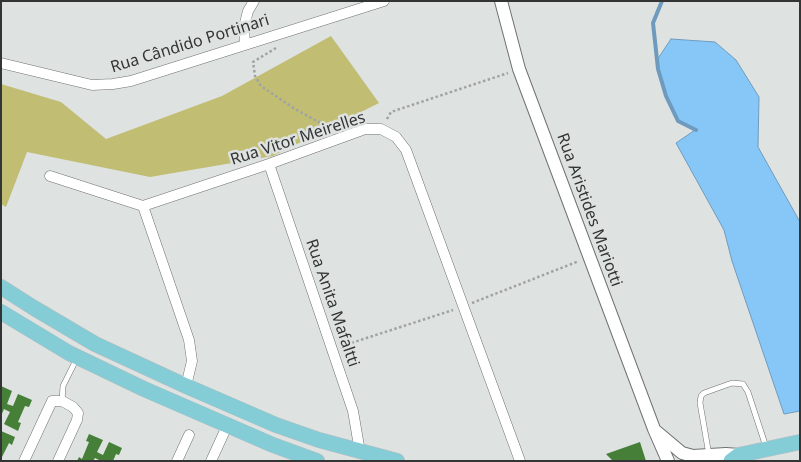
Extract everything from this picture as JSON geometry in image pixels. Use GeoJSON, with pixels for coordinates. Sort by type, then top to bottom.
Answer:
{"type":"FeatureCollection","features":[{"type":"Feature","properties":{"kind":"main road"},"geometry":{"type":"LineString","coordinates":[[1,287],[95,344],[186,386],[276,425],[360,452],[397,461]]}},
{"type":"Feature","properties":{"kind":"main road"},"geometry":{"type":"LineString","coordinates":[[3,317],[78,357],[144,389],[273,445],[317,461]]}},
{"type":"Feature","properties":{"kind":"main road"},"geometry":{"type":"LineString","coordinates":[[735,458],[800,442]]}},
{"type":"Feature","properties":{"kind":"street"},"geometry":{"type":"LineString","coordinates":[[245,44],[244,27],[248,11],[254,1]]}},
{"type":"Feature","properties":{"kind":"street","name":"Rua Cândido Portinari"},"geometry":{"type":"LineString","coordinates":[[1,63],[92,85],[113,84],[131,81],[384,1]]}},
{"type":"Feature","properties":{"kind":"street","name":"Rua Aristides Mariotti"},"geometry":{"type":"LineString","coordinates":[[500,1],[519,69],[654,429],[668,461]]}},
{"type":"Feature","properties":{"kind":"street","name":"Rua Vitor Meirelles"},"geometry":{"type":"LineString","coordinates":[[143,206],[347,137],[365,129],[381,128],[396,137],[406,150],[520,461]]}},
{"type":"Feature","properties":{"kind":"street","name":"Rua Anita Mafaltti"},"geometry":{"type":"LineString","coordinates":[[269,164],[353,411],[360,452]]}},
{"type":"Feature","properties":{"kind":"street"},"geometry":{"type":"LineString","coordinates":[[50,176],[143,206],[189,340],[192,361],[186,386]]}},
{"type":"Feature","properties":{"kind":"street"},"geometry":{"type":"LineString","coordinates":[[24,461],[52,402],[62,401],[74,407],[78,413],[77,420],[58,461]]}},
{"type":"Feature","properties":{"kind":"street"},"geometry":{"type":"LineString","coordinates":[[212,461],[228,424]]}},
{"type":"Feature","properties":{"kind":"street","name":"Rua Aristides Mariotti"},"geometry":{"type":"LineString","coordinates":[[654,429],[682,453],[694,456],[726,454],[735,458]]}},
{"type":"Feature","properties":{"kind":"street"},"geometry":{"type":"LineString","coordinates":[[178,461],[189,435]]}},
{"type":"Feature","properties":{"kind":"lane"},"geometry":{"type":"LineString","coordinates":[[62,401],[63,386],[78,357]]}},
{"type":"Feature","properties":{"kind":"lane"},"geometry":{"type":"LineString","coordinates":[[709,456],[700,403],[701,396],[704,393],[732,384],[743,384],[748,392],[767,450]]}},
{"type":"Feature","properties":{"kind":"path"},"geometry":{"type":"LineString","coordinates":[[276,47],[253,62],[255,76],[261,86],[295,109],[347,137]]}},
{"type":"Feature","properties":{"kind":"path"},"geometry":{"type":"LineString","coordinates":[[381,128],[391,112],[519,69]]}},
{"type":"Feature","properties":{"kind":"shaded area"},"geometry":{"type":"Polygon","coordinates":[[[331,36],[379,103],[273,156],[150,177],[27,152],[6,207],[1,204],[1,84],[61,102],[106,139],[222,96],[331,36]]]}},
{"type":"Feature","properties":{"kind":"water"},"geometry":{"type":"Polygon","coordinates":[[[671,39],[715,42],[736,60],[759,97],[758,147],[800,222],[800,411],[784,414],[732,261],[724,230],[676,143],[695,130],[678,121],[666,96],[657,60],[671,39]]]}},
{"type":"Feature","properties":{"kind":"building"},"geometry":{"type":"Polygon","coordinates":[[[1,386],[12,391],[7,404],[13,406],[18,394],[32,400],[29,407],[25,406],[18,422],[21,423],[18,431],[4,424],[10,412],[4,409],[1,416],[1,386]]]}},
{"type":"Feature","properties":{"kind":"building"},"geometry":{"type":"Polygon","coordinates":[[[1,431],[15,437],[12,445],[9,443],[1,459],[1,431]]]}},
{"type":"Feature","properties":{"kind":"building"},"geometry":{"type":"Polygon","coordinates":[[[89,434],[103,440],[97,452],[103,455],[109,442],[122,448],[119,455],[116,454],[113,461],[101,461],[95,458],[93,461],[77,461],[79,457],[82,459],[89,442],[86,441],[89,434]]]}},
{"type":"Feature","properties":{"kind":"building"},"geometry":{"type":"Polygon","coordinates":[[[640,442],[646,461],[613,461],[606,454],[640,442]]]}},
{"type":"Feature","properties":{"kind":"waterway"},"geometry":{"type":"LineString","coordinates":[[662,1],[653,23],[658,69],[666,96],[678,121],[696,130]]}}]}
